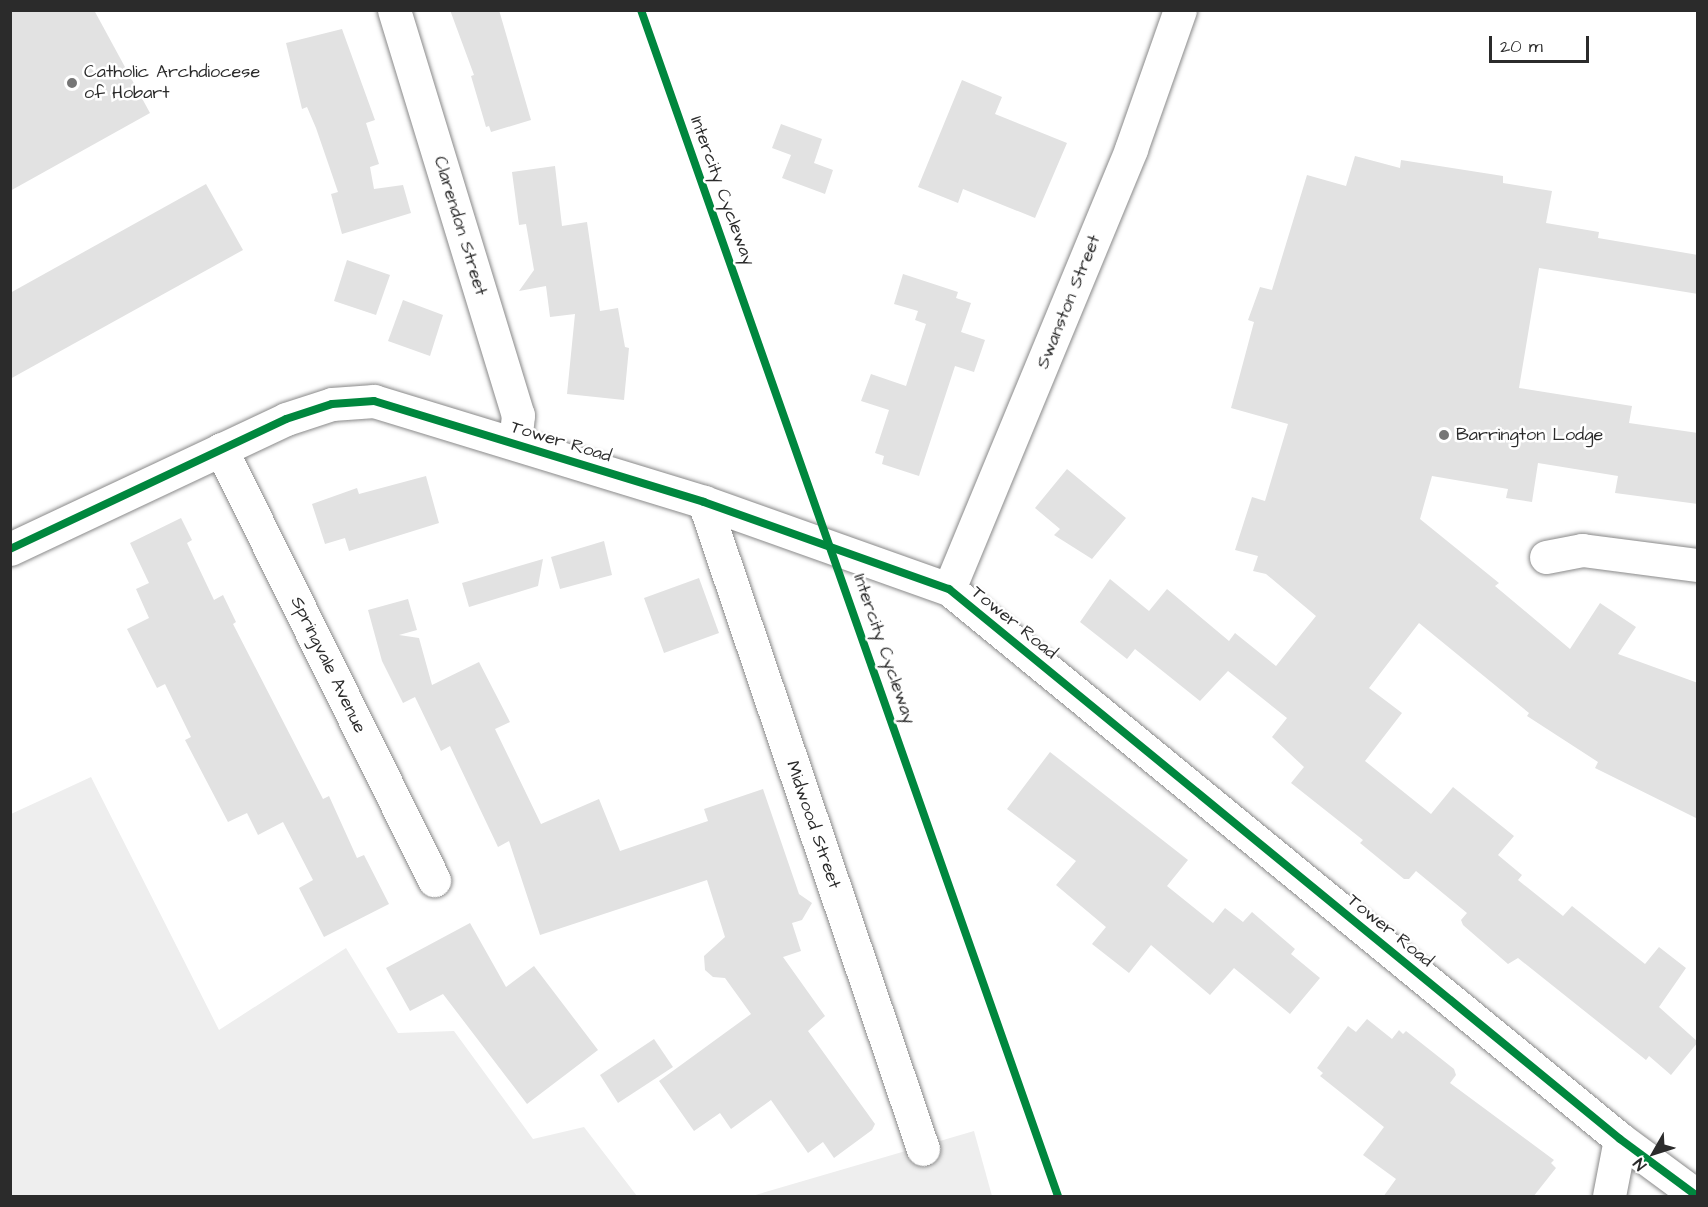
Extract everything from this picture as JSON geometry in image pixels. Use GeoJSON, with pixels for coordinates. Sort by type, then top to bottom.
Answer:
{"type":"FeatureCollection","features":[{"type":"Feature","properties":{"kind":"street","name":"Clarendon Street"},"geometry":{"type":"LineString","coordinates":[[394,10],[518,415],[515,443]]}},
{"type":"Feature","properties":{"kind":"street","name":"Swanston Street"},"geometry":{"type":"LineString","coordinates":[[949,589],[1127,159],[1180,10]]}},
{"type":"Feature","properties":{"kind":"street","name":"Tower Road"},"geometry":{"type":"LineString","coordinates":[[10,549],[286,419],[332,404],[374,401],[718,507],[897,573],[949,589],[1620,1139],[1696,1197]]}},
{"type":"Feature","properties":{"kind":"street","name":"Springvale Avenue"},"geometry":{"type":"LineString","coordinates":[[221,449],[435,880]]}},
{"type":"Feature","properties":{"kind":"street","name":"Midwood Street"},"geometry":{"type":"LineString","coordinates":[[718,507],[923,1149]]}},
{"type":"Feature","properties":{"kind":"street"},"geometry":{"type":"LineString","coordinates":[[1546,557],[1582,550],[1698,565]]}},
{"type":"Feature","properties":{"kind":"street"},"geometry":{"type":"LineString","coordinates":[[1609,1197],[1620,1139]]}},
{"type":"Feature","properties":{"kind":"shaded area"},"geometry":{"type":"Polygon","coordinates":[[[91,777],[219,1030],[346,948],[398,1033],[454,1031],[533,1139],[584,1127],[637,1196],[11,1196],[11,814],[91,777]]]}},
{"type":"Feature","properties":{"kind":"shaded area"},"geometry":{"type":"Polygon","coordinates":[[[974,1131],[992,1196],[752,1196],[974,1131]]]}},
{"type":"Feature","properties":{"kind":"building","name":"Catholic Archdiocese of Hobart"},"geometry":{"type":"Polygon","coordinates":[[[10,10],[94,10],[150,113],[10,191],[10,10]]]}},
{"type":"Feature","properties":{"kind":"building"},"geometry":{"type":"Polygon","coordinates":[[[450,10],[499,10],[531,120],[491,132],[489,126],[486,127],[471,76],[474,75],[450,10]]]}},
{"type":"Feature","properties":{"kind":"building"},"geometry":{"type":"Polygon","coordinates":[[[342,29],[375,120],[366,123],[379,164],[370,167],[374,189],[403,185],[411,213],[342,234],[331,194],[338,192],[307,107],[302,109],[286,43],[342,29]]]}},
{"type":"Feature","properties":{"kind":"building"},"geometry":{"type":"Polygon","coordinates":[[[962,80],[1002,97],[995,114],[1067,143],[1035,218],[963,189],[958,203],[918,187],[962,80]]]}},
{"type":"Feature","properties":{"kind":"building"},"geometry":{"type":"Polygon","coordinates":[[[781,124],[822,139],[814,163],[833,170],[825,194],[782,178],[791,155],[772,148],[781,124]]]}},
{"type":"Feature","properties":{"kind":"building"},"geometry":{"type":"Polygon","coordinates":[[[1355,156],[1400,168],[1401,160],[1503,176],[1503,183],[1552,191],[1546,223],[1599,232],[1598,238],[1698,255],[1698,294],[1539,268],[1519,388],[1632,406],[1629,423],[1698,433],[1698,504],[1615,493],[1618,476],[1538,463],[1532,502],[1506,498],[1508,489],[1432,476],[1420,519],[1499,583],[1495,586],[1570,649],[1600,603],[1636,627],[1618,654],[1698,683],[1698,819],[1595,768],[1598,762],[1527,716],[1529,713],[1419,623],[1369,688],[1402,713],[1365,761],[1431,814],[1453,787],[1514,836],[1498,855],[1522,875],[1518,880],[1563,916],[1572,906],[1645,964],[1659,947],[1686,968],[1659,1007],[1698,1042],[1671,1075],[1649,1056],[1646,1060],[1518,958],[1508,964],[1463,925],[1461,920],[1467,913],[1416,871],[1409,879],[1404,879],[1360,843],[1363,840],[1291,783],[1304,767],[1272,737],[1287,718],[1228,671],[1200,701],[1135,649],[1127,659],[1080,622],[1110,579],[1149,611],[1167,589],[1229,641],[1235,633],[1276,666],[1316,616],[1266,574],[1253,571],[1258,556],[1235,550],[1252,497],[1265,501],[1288,424],[1231,408],[1254,322],[1248,320],[1260,287],[1272,290],[1307,175],[1346,186],[1355,156]]]}},
{"type":"Feature","properties":{"kind":"building"},"geometry":{"type":"Polygon","coordinates":[[[555,166],[562,226],[587,222],[600,311],[618,308],[625,347],[629,348],[624,400],[567,394],[575,314],[550,317],[546,286],[519,291],[534,270],[526,224],[519,225],[512,172],[555,166]]]}},
{"type":"Feature","properties":{"kind":"building"},"geometry":{"type":"Polygon","coordinates":[[[206,184],[243,250],[10,379],[10,293],[206,184]]]}},
{"type":"Feature","properties":{"kind":"building"},"geometry":{"type":"Polygon","coordinates":[[[347,260],[390,275],[376,315],[334,301],[347,260]]]}},
{"type":"Feature","properties":{"kind":"building"},"geometry":{"type":"Polygon","coordinates":[[[903,274],[958,292],[956,298],[971,303],[961,332],[985,340],[974,372],[955,366],[919,476],[882,464],[884,456],[875,453],[889,410],[861,401],[871,374],[906,386],[926,324],[915,320],[918,311],[894,304],[903,274]]]}},
{"type":"Feature","properties":{"kind":"building"},"geometry":{"type":"Polygon","coordinates":[[[403,300],[443,315],[430,356],[388,341],[403,300]]]}},
{"type":"Feature","properties":{"kind":"building"},"geometry":{"type":"Polygon","coordinates":[[[1067,469],[1126,518],[1092,559],[1054,535],[1060,529],[1035,508],[1067,469]]]}},
{"type":"Feature","properties":{"kind":"building"},"geometry":{"type":"Polygon","coordinates":[[[426,476],[439,523],[349,551],[345,538],[325,544],[312,504],[357,488],[359,494],[426,476]]]}},
{"type":"Feature","properties":{"kind":"building"},"geometry":{"type":"Polygon","coordinates":[[[181,518],[192,540],[187,543],[214,600],[223,595],[236,622],[233,624],[323,799],[329,796],[357,858],[364,855],[389,904],[324,937],[299,888],[313,880],[283,822],[258,835],[247,813],[228,822],[185,740],[191,737],[165,684],[157,688],[127,629],[149,618],[136,589],[149,583],[130,543],[181,518]]]}},
{"type":"Feature","properties":{"kind":"building"},"geometry":{"type":"Polygon","coordinates":[[[604,541],[612,575],[560,589],[551,557],[604,541]]]}},
{"type":"Feature","properties":{"kind":"building"},"geometry":{"type":"Polygon","coordinates":[[[543,559],[538,586],[469,607],[462,583],[543,559]]]}},
{"type":"Feature","properties":{"kind":"building"},"geometry":{"type":"Polygon","coordinates":[[[699,578],[719,633],[664,653],[644,598],[699,578]]]}},
{"type":"Feature","properties":{"kind":"building"},"geometry":{"type":"Polygon","coordinates":[[[408,599],[417,630],[399,635],[419,638],[432,685],[479,662],[510,722],[495,729],[541,824],[599,799],[620,851],[708,821],[704,809],[763,789],[799,894],[812,903],[802,920],[792,923],[801,951],[783,957],[825,1016],[808,1031],[875,1124],[872,1130],[834,1158],[823,1142],[808,1153],[771,1100],[731,1129],[720,1113],[694,1131],[659,1081],[751,1014],[725,978],[713,977],[705,970],[704,956],[725,937],[707,880],[540,935],[509,841],[498,847],[450,746],[441,751],[415,697],[403,703],[382,661],[368,610],[408,599]]]}},
{"type":"Feature","properties":{"kind":"building"},"geometry":{"type":"Polygon","coordinates":[[[1050,752],[1188,860],[1167,886],[1213,923],[1225,908],[1243,922],[1252,912],[1295,949],[1291,954],[1320,978],[1290,1014],[1234,968],[1210,995],[1151,945],[1129,973],[1092,944],[1106,927],[1056,885],[1076,861],[1007,809],[1050,752]]]}},
{"type":"Feature","properties":{"kind":"building"},"geometry":{"type":"Polygon","coordinates":[[[470,923],[506,987],[534,966],[598,1050],[527,1104],[443,994],[410,1011],[386,968],[470,923]]]}},
{"type":"Feature","properties":{"kind":"building"},"geometry":{"type":"Polygon","coordinates":[[[1367,1019],[1392,1039],[1399,1030],[1403,1034],[1406,1031],[1454,1069],[1456,1075],[1450,1083],[1554,1160],[1551,1163],[1556,1168],[1533,1197],[1383,1197],[1396,1179],[1363,1155],[1384,1127],[1320,1076],[1323,1073],[1317,1068],[1348,1026],[1356,1032],[1367,1019]]]}},
{"type":"Feature","properties":{"kind":"building"},"geometry":{"type":"Polygon","coordinates":[[[654,1039],[673,1067],[618,1103],[600,1075],[654,1039]]]}},
{"type":"Feature","properties":{"kind":"cycle path","name":"Intercity Cycleway"},"geometry":{"type":"LineString","coordinates":[[641,10],[1058,1196]]}},
{"type":"Feature","properties":{"kind":"cycle path","name":"Intercity Cycleway"},"geometry":{"type":"LineString","coordinates":[[10,549],[286,419],[332,404],[374,401],[704,502],[949,589],[1620,1139],[1697,1196]]}},
{"type":"Feature","properties":{"kind":"place","name":"Catholic Archdiocese of Hobart"},"geometry":{"type":"Point","coordinates":[72,83]}},
{"type":"Feature","properties":{"kind":"place","name":"Barrington Lodge"},"geometry":{"type":"Point","coordinates":[1444,435]}}]}
